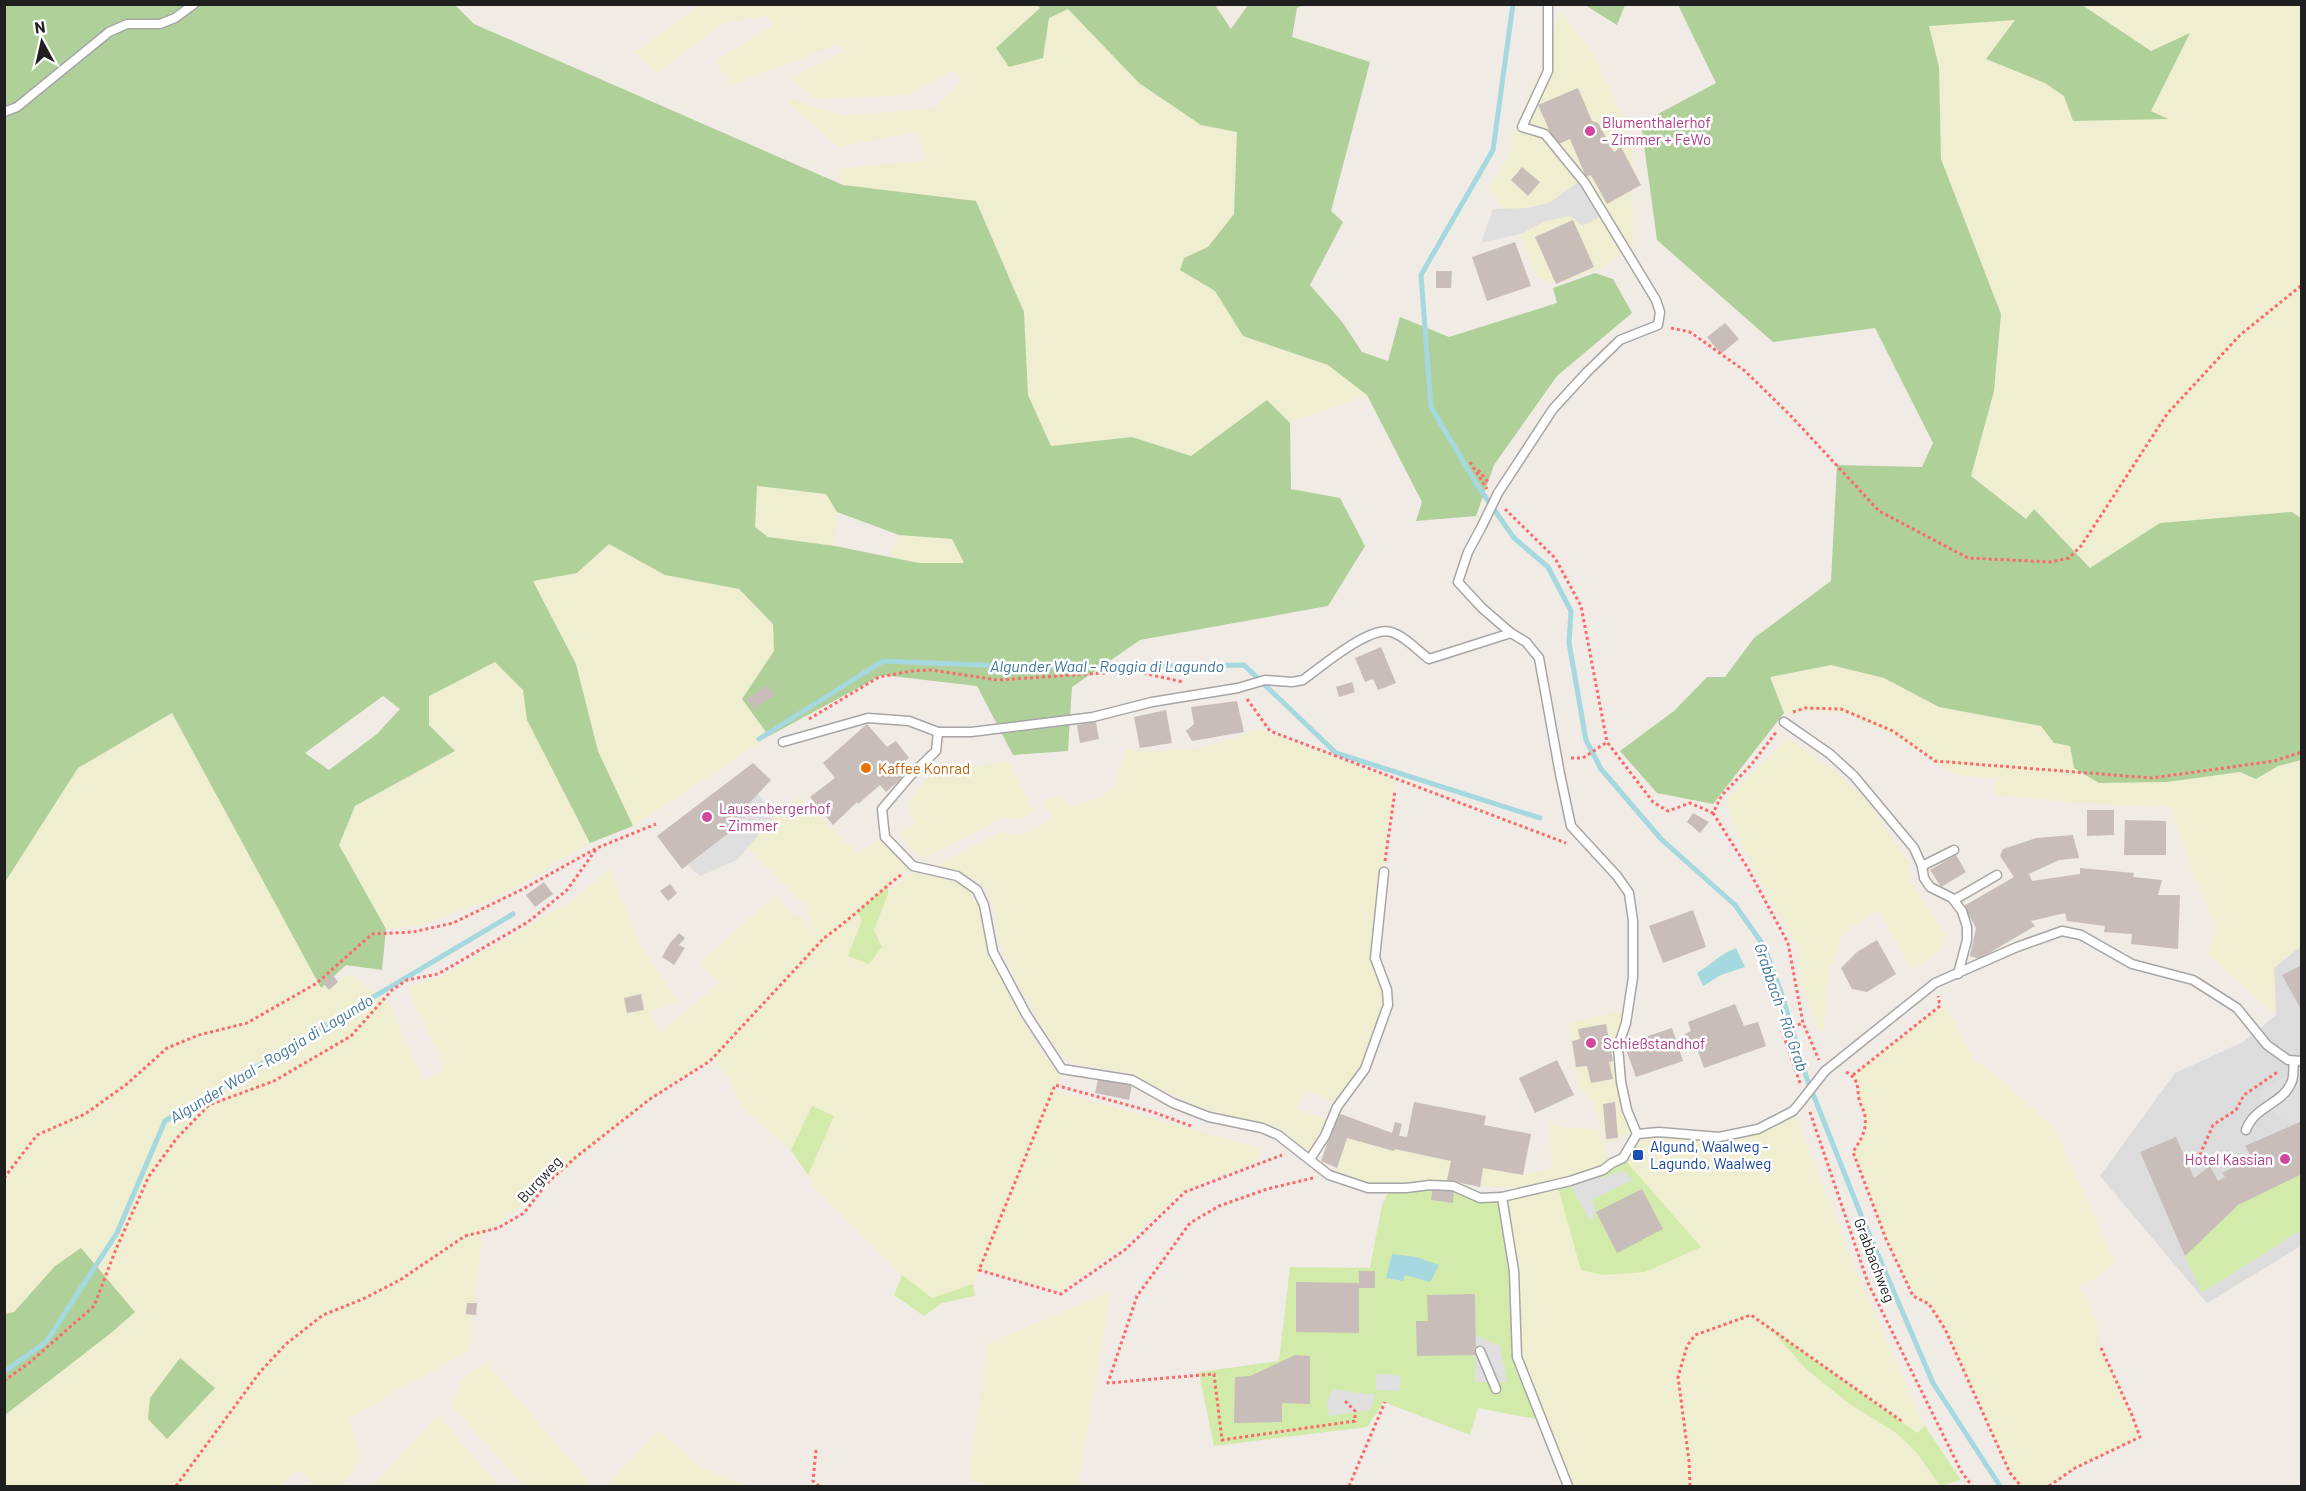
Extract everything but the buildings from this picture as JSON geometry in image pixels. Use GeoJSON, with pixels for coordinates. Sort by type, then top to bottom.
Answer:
{"type":"FeatureCollection","features":[{"type":"Feature","properties":{"kind":"lane"},"geometry":{"type":"LineString","coordinates":[[4,112],[17,107],[109,32],[127,24],[160,24],[174,18],[194,4]]}},
{"type":"Feature","properties":{"kind":"lane"},"geometry":{"type":"LineString","coordinates":[[1548,4],[1548,71],[1522,127],[1545,134],[1585,183],[1656,300],[1660,312],[1658,326],[1620,340],[1553,409],[1495,494],[1468,552],[1458,582],[1482,608],[1511,633],[1526,642],[1539,658],[1571,825],[1629,892],[1632,908],[1633,977],[1626,1023],[1618,1047],[1625,1101],[1637,1134]]}},
{"type":"Feature","properties":{"kind":"lane"},"geometry":{"type":"LineString","coordinates":[[783,742],[868,718],[909,721],[938,732],[971,732],[1093,717],[1152,702],[1238,688],[1265,681],[1303,680],[1367,637],[1384,631],[1393,632],[1429,659],[1511,633]]}},
{"type":"Feature","properties":{"kind":"lane"},"geometry":{"type":"LineString","coordinates":[[1784,722],[1830,754],[1854,776],[1914,848],[1922,866],[1924,878],[1930,887],[1954,900],[1962,911],[1967,927],[1967,940],[1958,974]]}},
{"type":"Feature","properties":{"kind":"lane"},"geometry":{"type":"LineString","coordinates":[[938,732],[936,751],[911,775],[882,810],[885,837],[913,866],[957,876],[977,890],[984,905],[993,952],[1026,1014],[1062,1069],[1132,1080],[1173,1103],[1209,1117],[1262,1128],[1278,1135],[1329,1175],[1368,1188],[1453,1186],[1480,1198],[1502,1197],[1570,1181],[1603,1170],[1623,1158],[1637,1134]]}},
{"type":"Feature","properties":{"kind":"lane"},"geometry":{"type":"LineString","coordinates":[[1922,866],[1954,850]]}},
{"type":"Feature","properties":{"kind":"lane"},"geometry":{"type":"LineString","coordinates":[[1310,1159],[1325,1136],[1337,1107],[1365,1069],[1388,1005],[1387,990],[1375,958],[1383,872]]}},
{"type":"Feature","properties":{"kind":"lane"},"geometry":{"type":"LineString","coordinates":[[1954,900],[1997,875]]}},
{"type":"Feature","properties":{"kind":"lane"},"geometry":{"type":"LineString","coordinates":[[1637,1134],[1659,1132],[1719,1137],[1758,1129],[1793,1111],[1825,1071],[1935,983],[2017,947],[2062,932],[2081,935],[2132,964],[2193,980],[2237,1008],[2267,1045],[2294,1061],[2292,1081],[2274,1102],[2256,1112],[2249,1120],[2246,1130]]}},
{"type":"Feature","properties":{"kind":"lane"},"geometry":{"type":"LineString","coordinates":[[1502,1197],[1514,1271],[1517,1357],[1568,1486]]}},
{"type":"Feature","properties":{"kind":"lane"},"geometry":{"type":"LineString","coordinates":[[1480,1351],[1496,1389]]}},
{"type":"Feature","properties":{"kind":"path"},"geometry":{"type":"LineString","coordinates":[[1658,326],[1690,332],[1745,371],[1790,415],[1879,512],[1968,558],[2051,562],[2069,558],[2081,546],[2168,414],[2241,334],[2301,285]]}},
{"type":"Feature","properties":{"kind":"path"},"geometry":{"type":"LineString","coordinates":[[1495,494],[1470,462],[1495,494]]}},
{"type":"Feature","properties":{"kind":"path"},"geometry":{"type":"LineString","coordinates":[[1499,503],[1555,558],[1581,606],[1607,742],[1653,802],[1668,811],[1690,803],[1713,813],[1747,867],[1788,943],[1803,1023],[1820,1062],[1833,1065],[1852,1075],[1859,1086],[1859,1099],[1865,1116],[1864,1134],[1853,1152],[1886,1239],[1912,1296],[1929,1304],[1945,1329],[2010,1473],[2021,1486]]}},
{"type":"Feature","properties":{"kind":"path"},"geometry":{"type":"LineString","coordinates":[[783,742],[800,725],[879,677],[912,671],[931,670],[998,680],[1134,671],[1188,683]]}},
{"type":"Feature","properties":{"kind":"path"},"geometry":{"type":"LineString","coordinates":[[1238,688],[1270,731],[1573,845],[1588,845]]}},
{"type":"Feature","properties":{"kind":"path"},"geometry":{"type":"LineString","coordinates":[[1713,813],[1722,795],[1751,765],[1790,713],[1805,708],[1841,709],[1893,731],[1935,761],[2152,778],[2274,761],[2301,752]]}},
{"type":"Feature","properties":{"kind":"path"},"geometry":{"type":"LineString","coordinates":[[1565,759],[1583,758],[1607,742]]}},
{"type":"Feature","properties":{"kind":"path"},"geometry":{"type":"LineString","coordinates":[[1383,872],[1395,791]]}},
{"type":"Feature","properties":{"kind":"path"},"geometry":{"type":"LineString","coordinates":[[4,1178],[36,1135],[85,1114],[127,1084],[167,1048],[199,1035],[247,1023],[317,983],[372,934],[413,932],[453,923],[523,889],[597,848],[656,824]]}},
{"type":"Feature","properties":{"kind":"path"},"geometry":{"type":"LineString","coordinates":[[4,1381],[94,1306],[116,1249],[149,1176],[177,1138],[209,1105],[274,1081],[351,1036],[392,990],[407,980],[438,974],[528,922],[567,890],[597,848]]}},
{"type":"Feature","properties":{"kind":"path","name":"Burgweg"},"geometry":{"type":"LineString","coordinates":[[176,1486],[260,1372],[286,1344],[323,1315],[363,1299],[400,1280],[465,1236],[498,1228],[524,1213],[547,1183],[576,1157],[650,1099],[710,1061],[824,938],[913,866]]}},
{"type":"Feature","properties":{"kind":"path"},"geometry":{"type":"LineString","coordinates":[[1852,1075],[1940,1005],[1935,983]]}},
{"type":"Feature","properties":{"kind":"path"},"geometry":{"type":"LineString","coordinates":[[1803,1023],[1782,1030],[1803,1091]]}},
{"type":"Feature","properties":{"kind":"path"},"geometry":{"type":"LineString","coordinates":[[2195,1166],[2213,1125],[2236,1110],[2244,1095],[2294,1061]]}},
{"type":"Feature","properties":{"kind":"path"},"geometry":{"type":"LineString","coordinates":[[1196,1127],[1153,1112],[1055,1085],[980,1269],[1061,1294],[1126,1249],[1185,1192],[1284,1154],[1275,1148]]}},
{"type":"Feature","properties":{"kind":"path","name":"Grabbachweg"},"geometry":{"type":"LineString","coordinates":[[1810,1111],[1868,1283],[1961,1471],[1972,1486]]}},
{"type":"Feature","properties":{"kind":"path"},"geometry":{"type":"LineString","coordinates":[[1329,1175],[1267,1189],[1220,1206],[1190,1223],[1137,1296],[1108,1383],[1214,1374],[1222,1440],[1355,1421],[1355,1411],[1344,1400]]}},
{"type":"Feature","properties":{"kind":"path"},"geometry":{"type":"LineString","coordinates":[[1690,1486],[1678,1377],[1687,1346],[1695,1335],[1751,1315],[1903,1422]]}},
{"type":"Feature","properties":{"kind":"path"},"geometry":{"type":"LineString","coordinates":[[2049,1486],[2075,1468],[2140,1437],[2101,1348]]}},
{"type":"Feature","properties":{"kind":"path"},"geometry":{"type":"LineString","coordinates":[[1349,1486],[1385,1401]]}},
{"type":"Feature","properties":{"kind":"path"},"geometry":{"type":"LineString","coordinates":[[816,1450],[813,1481],[819,1486]]}},
{"type":"Feature","properties":{"kind":"shaded area"},"geometry":{"type":"Polygon","coordinates":[[[1578,182],[1602,216],[1582,226],[1571,216],[1545,221],[1523,233],[1481,243],[1493,209],[1528,208],[1551,202],[1578,182]]]}},
{"type":"Feature","properties":{"kind":"shaded area"},"geometry":{"type":"Polygon","coordinates":[[[758,793],[775,816],[737,860],[700,876],[688,865],[742,823],[741,812],[758,793]]]}},
{"type":"Feature","properties":{"kind":"shaded area"},"geometry":{"type":"Polygon","coordinates":[[[2301,946],[2301,1246],[2207,1303],[2100,1176],[2175,1073],[2243,1042],[2276,1015],[2274,968],[2301,946]]]}},
{"type":"Feature","properties":{"kind":"shaded area"},"geometry":{"type":"Polygon","coordinates":[[[2301,1067],[2301,1121],[2296,1123],[2277,1114],[2266,1104],[2259,1093],[2301,1067]]]}},
{"type":"Feature","properties":{"kind":"shaded area"},"geometry":{"type":"Polygon","coordinates":[[[1623,1170],[1633,1180],[1592,1200],[1596,1211],[1590,1222],[1571,1186],[1623,1170]]]}},
{"type":"Feature","properties":{"kind":"shaded area"},"geometry":{"type":"Polygon","coordinates":[[[1475,1335],[1500,1346],[1507,1382],[1475,1382],[1475,1335]]]}},
{"type":"Feature","properties":{"kind":"shaded area"},"geometry":{"type":"Polygon","coordinates":[[[1376,1373],[1401,1376],[1399,1391],[1376,1390],[1376,1373]]]}},
{"type":"Feature","properties":{"kind":"shaded area"},"geometry":{"type":"Polygon","coordinates":[[[1332,1389],[1375,1395],[1370,1410],[1329,1416],[1327,1401],[1332,1389]]]}},
{"type":"Feature","properties":{"kind":"green space"},"geometry":{"type":"Polygon","coordinates":[[[5,5],[455,5],[474,24],[843,185],[976,201],[1024,312],[1028,395],[1051,446],[1132,437],[1191,456],[1267,400],[1290,423],[1291,489],[1340,498],[1365,546],[1328,606],[1140,640],[1072,687],[1068,751],[1013,755],[977,686],[882,675],[769,736],[742,699],[774,651],[773,624],[739,589],[665,575],[609,544],[577,573],[533,581],[576,664],[598,751],[633,826],[590,843],[527,720],[523,690],[495,662],[429,696],[429,725],[455,751],[355,806],[339,845],[386,929],[382,970],[346,965],[321,988],[172,713],[78,768],[5,882],[5,5]],[[757,486],[755,527],[768,537],[835,546],[919,563],[964,563],[952,539],[899,535],[837,512],[826,494],[757,486]],[[383,696],[305,753],[329,770],[377,734],[400,709],[383,696]]]}},
{"type":"Feature","properties":{"kind":"green space"},"geometry":{"type":"Polygon","coordinates":[[[701,5],[1037,5],[1040,8],[996,48],[1068,9],[1139,83],[1201,125],[1237,132],[1234,214],[1208,247],[1184,258],[1180,270],[1215,291],[1243,336],[1328,365],[1367,395],[1290,423],[1267,400],[1191,456],[1132,437],[1051,446],[1028,395],[1024,312],[977,201],[843,185],[836,169],[927,160],[917,132],[839,147],[786,101],[795,100],[844,116],[935,108],[962,80],[953,71],[910,95],[817,99],[790,78],[843,52],[839,44],[730,86],[716,60],[773,26],[768,16],[723,23],[657,74],[635,52],[701,5]]]}},
{"type":"Feature","properties":{"kind":"green space"},"geometry":{"type":"Polygon","coordinates":[[[1037,5],[1215,5],[1231,29],[1248,5],[1303,5],[1297,8],[1292,37],[1370,62],[1331,211],[1343,222],[1310,285],[1343,323],[1362,352],[1388,361],[1400,317],[1449,337],[1557,303],[1553,288],[1595,273],[1613,279],[1632,313],[1557,376],[1494,465],[1476,516],[1416,521],[1422,502],[1367,395],[1328,365],[1243,336],[1215,291],[1180,270],[1184,258],[1208,247],[1234,214],[1237,132],[1201,125],[1139,83],[1068,9],[1049,18],[1043,58],[1009,67],[996,48],[1040,8],[1037,5]]]}},
{"type":"Feature","properties":{"kind":"green space"},"geometry":{"type":"Polygon","coordinates":[[[1585,5],[1625,5],[1617,25],[1585,5]]]}},
{"type":"Feature","properties":{"kind":"green space"},"geometry":{"type":"Polygon","coordinates":[[[1678,5],[2082,5],[2151,51],[2190,33],[2151,111],[2168,119],[2073,121],[2064,96],[2045,83],[1986,59],[2015,20],[1929,26],[1939,67],[1941,159],[2001,314],[1994,391],[1971,476],[2026,519],[2034,509],[2090,568],[2160,523],[2292,512],[2301,518],[2301,760],[2278,766],[2256,779],[2240,772],[2167,782],[2099,783],[2074,768],[2070,746],[2054,743],[2041,726],[1939,707],[1884,678],[1831,665],[1770,677],[1784,713],[1713,804],[1657,793],[1620,751],[1674,711],[1707,677],[1725,677],[1754,638],[1831,581],[1837,465],[1922,467],[1933,443],[1875,328],[1773,342],[1657,240],[1641,123],[1716,83],[1678,5]]]}},
{"type":"Feature","properties":{"kind":"green space"},"geometry":{"type":"Polygon","coordinates":[[[2082,5],[2301,5],[2301,518],[2292,512],[2160,523],[2090,568],[2034,509],[2026,519],[1971,476],[1994,391],[2001,314],[1941,159],[1939,67],[1929,26],[2016,19],[1987,59],[2045,83],[2064,96],[2166,118],[2151,112],[2189,34],[2151,51],[2082,5]]]}},
{"type":"Feature","properties":{"kind":"green space"},"geometry":{"type":"Polygon","coordinates":[[[1560,10],[1595,57],[1621,112],[1632,150],[1633,246],[1599,269],[1556,284],[1537,277],[1514,223],[1488,189],[1507,158],[1517,122],[1540,71],[1560,10]]]}},
{"type":"Feature","properties":{"kind":"green space"},"geometry":{"type":"Polygon","coordinates":[[[756,486],[826,494],[837,512],[835,546],[767,537],[755,528],[756,486]]]}},
{"type":"Feature","properties":{"kind":"green space"},"geometry":{"type":"Polygon","coordinates":[[[899,535],[952,539],[965,563],[919,563],[890,556],[899,535]]]}},
{"type":"Feature","properties":{"kind":"green space"},"geometry":{"type":"Polygon","coordinates":[[[609,544],[665,575],[739,589],[773,624],[774,651],[742,699],[769,736],[633,826],[598,751],[576,664],[533,580],[577,573],[609,544]]]}},
{"type":"Feature","properties":{"kind":"green space"},"geometry":{"type":"Polygon","coordinates":[[[495,662],[523,690],[527,720],[590,843],[509,892],[423,925],[386,929],[339,845],[355,807],[455,751],[429,725],[428,696],[495,662]]]}},
{"type":"Feature","properties":{"kind":"green space"},"geometry":{"type":"Polygon","coordinates":[[[1831,665],[1884,678],[1939,707],[2041,726],[2054,743],[2070,746],[2099,783],[2167,782],[2240,772],[2256,779],[2278,766],[2301,760],[2302,896],[2299,897],[2301,946],[2274,968],[2276,1015],[2208,954],[2216,926],[2194,877],[2171,807],[2077,803],[1995,795],[1997,779],[1958,775],[1889,733],[1847,714],[1819,711],[1784,713],[1770,677],[1831,665]]]}},
{"type":"Feature","properties":{"kind":"green space"},"geometry":{"type":"Polygon","coordinates":[[[172,713],[321,988],[351,974],[390,1004],[423,1080],[445,1069],[407,987],[440,977],[571,901],[610,869],[643,950],[677,1001],[651,1011],[660,1033],[719,983],[700,963],[775,896],[795,917],[801,915],[814,936],[805,905],[747,847],[775,816],[800,797],[857,853],[885,837],[913,866],[858,911],[862,920],[849,957],[876,953],[882,947],[874,930],[891,887],[909,874],[925,872],[957,883],[967,889],[978,904],[986,947],[1017,1012],[1043,1054],[1061,1074],[1055,1091],[1263,1149],[1253,1163],[1184,1190],[1119,1249],[1060,1291],[980,1270],[973,1284],[932,1299],[902,1275],[814,1187],[808,1175],[834,1116],[812,1106],[791,1150],[745,1110],[729,1080],[713,1058],[660,1092],[482,1237],[469,1350],[348,1419],[361,1453],[353,1473],[342,1486],[315,1486],[299,1470],[278,1486],[5,1486],[5,1415],[111,1333],[55,1266],[14,1312],[5,1314],[4,882],[78,768],[172,713]]]}},
{"type":"Feature","properties":{"kind":"green space"},"geometry":{"type":"Polygon","coordinates":[[[1259,729],[1395,780],[1371,951],[1372,961],[1385,991],[1382,1011],[1359,1070],[1336,1102],[1305,1090],[1297,1109],[1327,1119],[1310,1154],[1287,1134],[1274,1127],[1214,1113],[1131,1073],[1071,1063],[1061,1055],[1048,1036],[1017,983],[999,941],[993,906],[988,893],[978,881],[964,873],[938,865],[1000,833],[1022,835],[1054,818],[1042,802],[1060,796],[1071,807],[1101,797],[1114,787],[1126,749],[1143,752],[1203,748],[1259,729]]]}},
{"type":"Feature","properties":{"kind":"green space"},"geometry":{"type":"Polygon","coordinates":[[[1788,738],[1837,773],[1867,801],[1909,863],[1910,881],[1946,935],[1942,949],[1912,970],[1878,910],[1841,935],[1838,951],[1830,968],[1823,1033],[1818,1029],[1802,986],[1797,947],[1742,846],[1730,817],[1728,798],[1788,738]]]}},
{"type":"Feature","properties":{"kind":"green space"},"geometry":{"type":"Polygon","coordinates":[[[1009,762],[1033,811],[1021,819],[1003,817],[925,858],[907,846],[900,832],[915,824],[908,804],[926,779],[947,769],[1009,762]]]}},
{"type":"Feature","properties":{"kind":"green space"},"geometry":{"type":"Polygon","coordinates":[[[888,885],[888,894],[874,930],[882,947],[869,964],[848,956],[862,920],[857,911],[888,885]]]}},
{"type":"Feature","properties":{"kind":"green space"},"geometry":{"type":"Polygon","coordinates":[[[1940,1006],[1948,1010],[1974,1061],[1984,1065],[2055,1128],[2115,1261],[2100,1276],[2080,1286],[2096,1320],[2101,1348],[2140,1437],[2075,1468],[2049,1486],[2021,1486],[2010,1473],[1945,1329],[1929,1304],[1913,1296],[1886,1239],[1853,1152],[1864,1134],[1865,1116],[1859,1099],[1859,1086],[1853,1075],[1940,1006]]]}},
{"type":"Feature","properties":{"kind":"green space"},"geometry":{"type":"Polygon","coordinates":[[[1625,1010],[1616,1047],[1633,1131],[1607,1144],[1594,1104],[1578,1085],[1568,1023],[1625,1010]]]}},
{"type":"Feature","properties":{"kind":"green space"},"geometry":{"type":"Polygon","coordinates":[[[812,1106],[834,1116],[808,1175],[791,1150],[812,1106]]]}},
{"type":"Feature","properties":{"kind":"green space"},"geometry":{"type":"Polygon","coordinates":[[[1793,1111],[1863,1287],[1925,1426],[1917,1433],[1770,1329],[1807,1370],[1851,1405],[1895,1432],[1917,1453],[1940,1486],[1568,1486],[1517,1357],[1502,1197],[1536,1188],[1480,1187],[1483,1168],[1523,1175],[1552,1169],[1550,1123],[1568,1128],[1598,1129],[1612,1163],[1623,1158],[1637,1134],[1719,1137],[1758,1129],[1793,1111]]]}},
{"type":"Feature","properties":{"kind":"green space"},"geometry":{"type":"Polygon","coordinates":[[[1347,1138],[1394,1151],[1395,1149],[1451,1161],[1447,1186],[1368,1188],[1329,1175],[1337,1168],[1347,1138]]]}},
{"type":"Feature","properties":{"kind":"green space"},"geometry":{"type":"Polygon","coordinates":[[[1623,1158],[1701,1247],[1645,1272],[1604,1275],[1581,1270],[1557,1184],[1623,1158]]]}},
{"type":"Feature","properties":{"kind":"green space"},"geometry":{"type":"Polygon","coordinates":[[[2301,1174],[2301,1230],[2202,1293],[2185,1256],[2238,1205],[2301,1174]]]}},
{"type":"Feature","properties":{"kind":"green space"},"geometry":{"type":"Polygon","coordinates":[[[1453,1186],[1480,1198],[1502,1197],[1514,1271],[1517,1357],[1541,1420],[1478,1408],[1470,1435],[1384,1402],[1367,1427],[1214,1446],[1199,1372],[1279,1361],[1290,1267],[1370,1268],[1382,1205],[1391,1188],[1453,1186]]]}},
{"type":"Feature","properties":{"kind":"green space"},"geometry":{"type":"Polygon","coordinates":[[[81,1248],[135,1312],[5,1415],[5,1314],[14,1312],[55,1266],[81,1248]]]}},
{"type":"Feature","properties":{"kind":"green space"},"geometry":{"type":"Polygon","coordinates":[[[902,1275],[932,1298],[973,1284],[975,1296],[942,1303],[924,1316],[894,1295],[902,1275]]]}},
{"type":"Feature","properties":{"kind":"green space"},"geometry":{"type":"Polygon","coordinates":[[[1111,1291],[1078,1486],[992,1486],[969,1479],[987,1344],[1111,1291]]]}},
{"type":"Feature","properties":{"kind":"green space"},"geometry":{"type":"Polygon","coordinates":[[[1768,1326],[1917,1433],[1925,1426],[1961,1480],[1940,1486],[1917,1453],[1895,1432],[1851,1405],[1807,1370],[1768,1326]]]}},
{"type":"Feature","properties":{"kind":"green space"},"geometry":{"type":"Polygon","coordinates":[[[180,1358],[215,1388],[167,1439],[148,1419],[150,1398],[180,1358]]]}},
{"type":"Feature","properties":{"kind":"green space"},"geometry":{"type":"Polygon","coordinates":[[[487,1362],[593,1486],[524,1486],[451,1405],[464,1376],[487,1362]]]}},
{"type":"Feature","properties":{"kind":"green space"},"geometry":{"type":"Polygon","coordinates":[[[438,1416],[500,1486],[374,1485],[438,1416]]]}},
{"type":"Feature","properties":{"kind":"green space"},"geometry":{"type":"Polygon","coordinates":[[[659,1430],[700,1467],[749,1486],[606,1486],[659,1430]]]}},
{"type":"Feature","properties":{"kind":"water"},"geometry":{"type":"Polygon","coordinates":[[[1736,948],[1745,967],[1721,975],[1703,986],[1697,973],[1736,948]]]}},
{"type":"Feature","properties":{"kind":"water"},"geometry":{"type":"Polygon","coordinates":[[[1392,1254],[1416,1257],[1439,1265],[1430,1282],[1405,1275],[1403,1281],[1386,1278],[1392,1254]]]}},
{"type":"Feature","properties":{"kind":"waterway","name":"Grabbach - Rio Grab"},"geometry":{"type":"LineString","coordinates":[[1513,4],[1493,150],[1421,275],[1431,407],[1477,485],[1514,538],[1548,567],[1571,611],[1569,643],[1586,740],[1601,769],[1661,839],[1735,905],[1764,946],[1782,995],[1807,1079],[1863,1220],[1933,1383],[2000,1486]]}},
{"type":"Feature","properties":{"kind":"waterway","name":"Algunder Waal - Roggia di Lagundo"},"geometry":{"type":"LineString","coordinates":[[759,739],[883,661],[1057,668],[1244,665],[1336,753],[1540,818]]}},
{"type":"Feature","properties":{"kind":"waterway","name":"Algunder Waal - Roggia di Lagundo"},"geometry":{"type":"LineString","coordinates":[[4,1372],[46,1342],[117,1233],[165,1121],[513,914]]}},
{"type":"Feature","properties":{"kind":"place","name":"Blumenthalerhof - Zimmer + FeWo"},"geometry":{"type":"Point","coordinates":[1590,131]}},
{"type":"Feature","properties":{"kind":"place","name":"Kaffee Konrad"},"geometry":{"type":"Point","coordinates":[866,768]}},
{"type":"Feature","properties":{"kind":"place","name":"Lausenbergerhof - Zimmer"},"geometry":{"type":"Point","coordinates":[707,817]}},
{"type":"Feature","properties":{"kind":"place","name":"Schießstandhof"},"geometry":{"type":"Point","coordinates":[1591,1043]}},
{"type":"Feature","properties":{"kind":"place","name":"Algund, Waalweg - Lagundo, Waalweg"},"geometry":{"type":"Point","coordinates":[1638,1155]}},
{"type":"Feature","properties":{"kind":"place","name":"Hotel Kassian"},"geometry":{"type":"Point","coordinates":[2285,1159]}}]}
